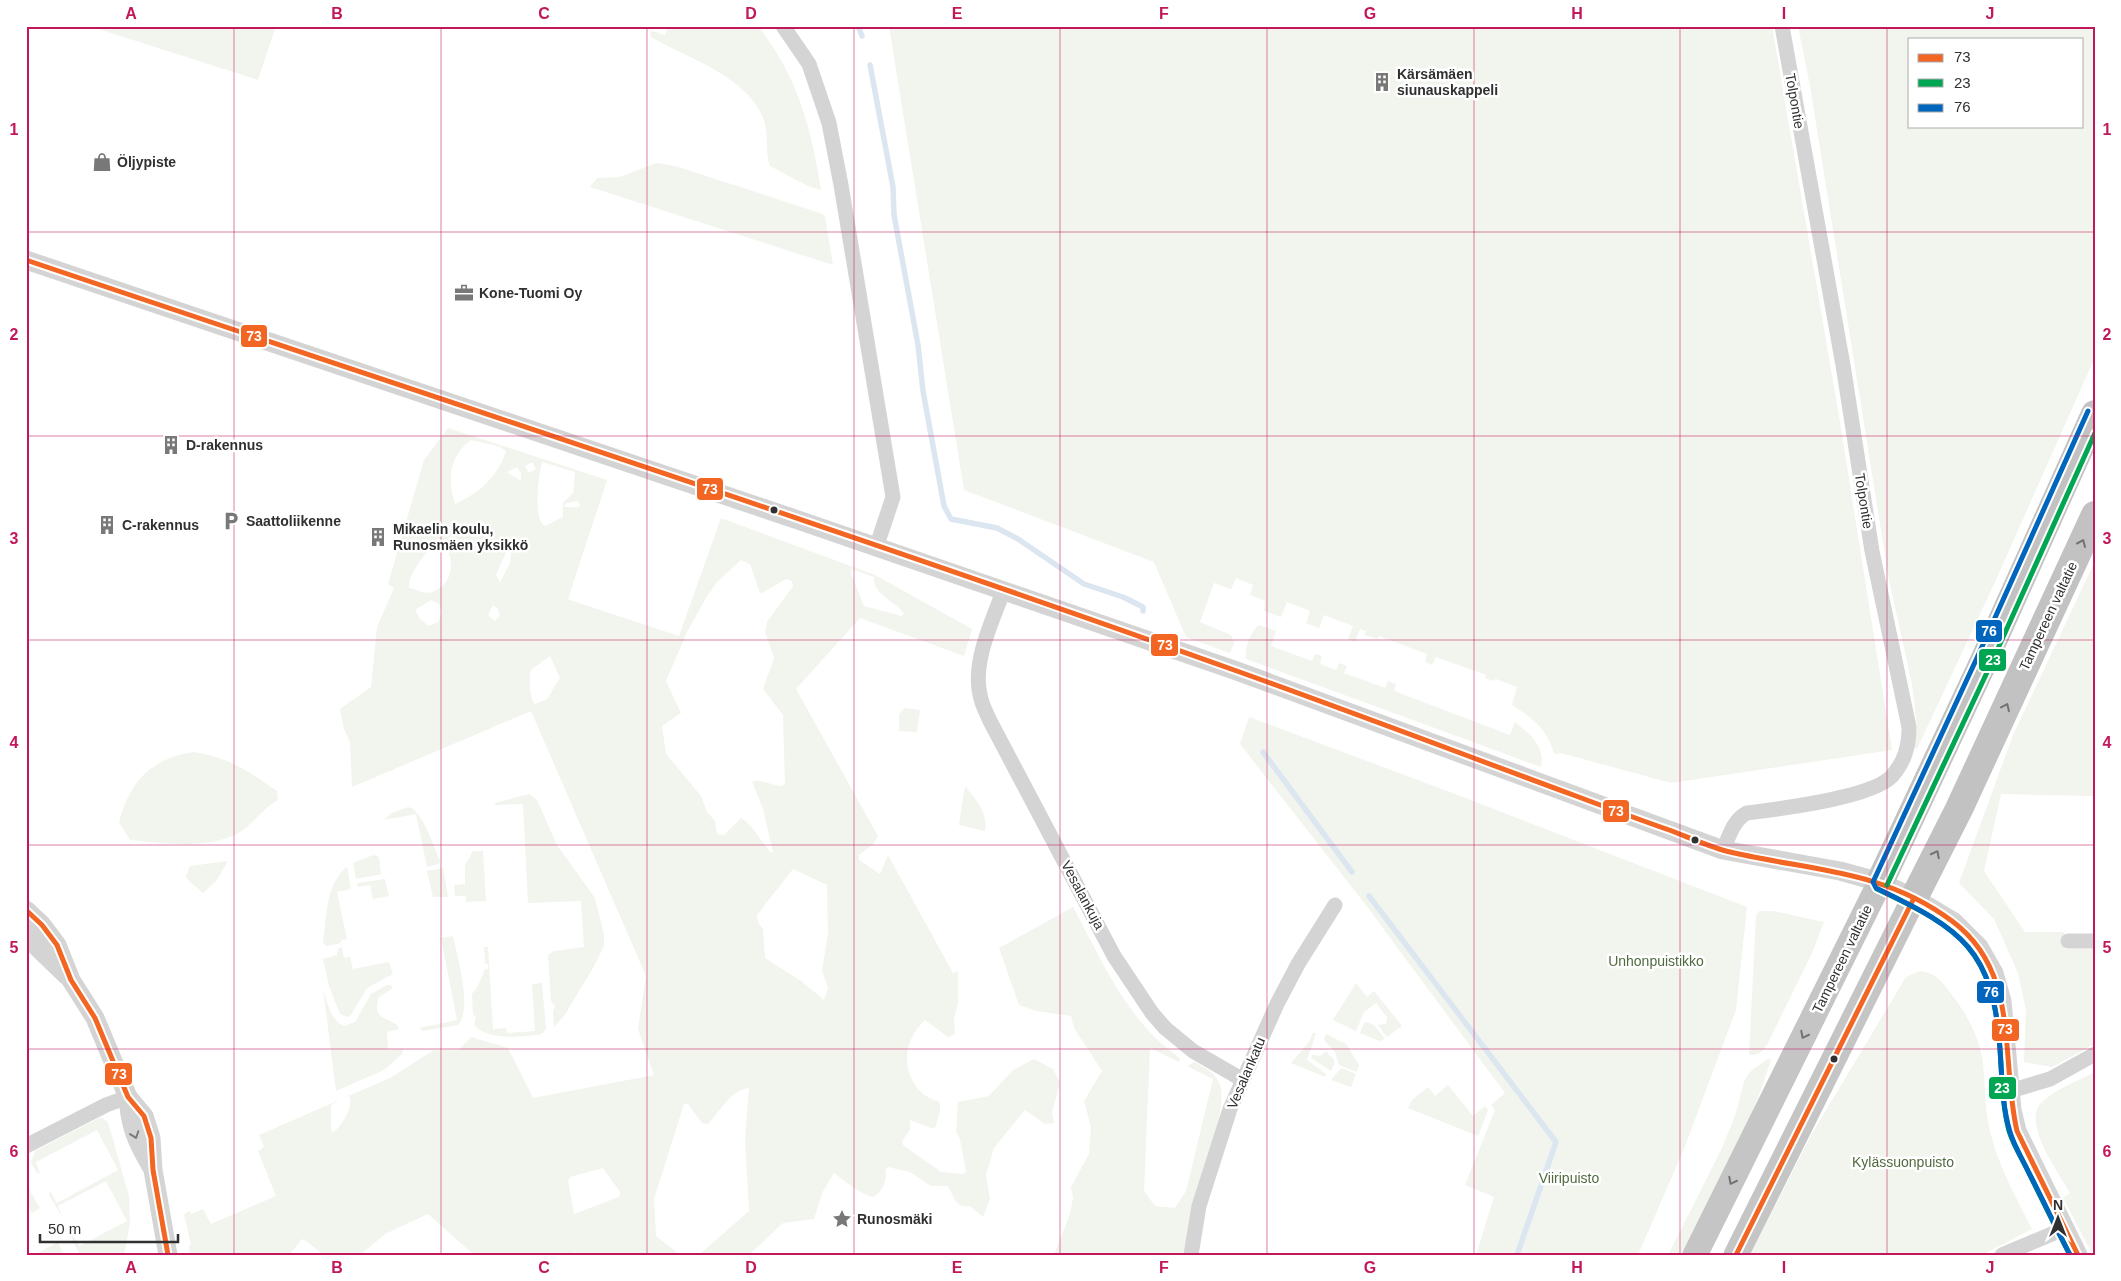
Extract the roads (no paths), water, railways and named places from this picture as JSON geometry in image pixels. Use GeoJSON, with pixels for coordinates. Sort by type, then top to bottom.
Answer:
{"type":"FeatureCollection","features":[{"type":"Feature","properties":{"kind":"highway","name":"Tampereen valtatie"},"geometry":{"type":"LineString","coordinates":[[1694,1255],[1880,882],[1983,663],[2095,414]]}},
{"type":"Feature","properties":{"kind":"highway","name":"Tampereen valtatie"},"geometry":{"type":"LineString","coordinates":[[1736,1255],[1959,809],[2095,515]]}},
{"type":"Feature","properties":{"kind":"street"},"geometry":{"type":"LineString","coordinates":[[783,26],[809,64],[829,123],[841,185],[893,497],[876,548]]}},
{"type":"Feature","properties":{"kind":"street","name":"Tolpontie"},"geometry":{"type":"LineString","coordinates":[[1723,850],[1733,827],[1741,816],[1747,813],[1851,794],[1884,782],[1890,778],[1901,762],[1909,742],[1909,727],[1872,551],[1843,365],[1782,26]]}},
{"type":"Feature","properties":{"kind":"street"},"geometry":{"type":"LineString","coordinates":[[26,260],[798,520],[1234,670],[1723,850],[1840,871],[1880,882],[1914,898],[1954,922],[1972,939],[1994,973],[2002,1001],[2012,1110],[2021,1144],[2066,1228],[2078,1255]]}},
{"type":"Feature","properties":{"kind":"street","name":"Vesalankuja"},"geometry":{"type":"LineString","coordinates":[[1004,592],[986,639],[980,670],[980,698],[990,721],[1114,956],[1152,1013],[1165,1028],[1193,1051],[1243,1080]]}},
{"type":"Feature","properties":{"kind":"street","name":"Vesalankatu"},"geometry":{"type":"LineString","coordinates":[[1191,1255],[1199,1206],[1230,1108],[1293,972],[1335,905]]}},
{"type":"Feature","properties":{"kind":"street"},"geometry":{"type":"LineString","coordinates":[[26,910],[42,925],[57,945],[71,980],[95,1018],[128,1097],[130,1121],[153,1170],[168,1255]]}},
{"type":"Feature","properties":{"kind":"street"},"geometry":{"type":"LineString","coordinates":[[26,933],[38,948],[71,980]]}},
{"type":"Feature","properties":{"kind":"street"},"geometry":{"type":"LineString","coordinates":[[2068,941],[2095,941]]}},
{"type":"Feature","properties":{"kind":"street"},"geometry":{"type":"LineString","coordinates":[[2010,1092],[2050,1079],[2095,1054]]}},
{"type":"Feature","properties":{"kind":"street"},"geometry":{"type":"LineString","coordinates":[[26,1146],[106,1105],[128,1097]]}},
{"type":"Feature","properties":{"kind":"street"},"geometry":{"type":"LineString","coordinates":[[2002,1255],[2066,1228]]}},
{"type":"Feature","properties":{"kind":"waterway"},"geometry":{"type":"LineString","coordinates":[[858,26],[862,36]]}},
{"type":"Feature","properties":{"kind":"waterway"},"geometry":{"type":"LineString","coordinates":[[870,65],[893,187],[894,215],[918,345],[923,391],[944,506],[951,519],[997,528],[1018,539],[1084,584],[1123,597],[1143,607],[1143,611]]}},
{"type":"Feature","properties":{"kind":"waterway"},"geometry":{"type":"LineString","coordinates":[[1263,752],[1352,872]]}},
{"type":"Feature","properties":{"kind":"waterway"},"geometry":{"type":"LineString","coordinates":[[1369,896],[1556,1142],[1517,1255]]}},
{"type":"Feature","properties":{"kind":"place","name":"Kärsämäen siunauskappeli"},"geometry":{"type":"Point","coordinates":[1382,82]}},
{"type":"Feature","properties":{"kind":"place","name":"Öljypiste"},"geometry":{"type":"Point","coordinates":[102,162]}},
{"type":"Feature","properties":{"kind":"place","name":"Kone-Tuomi Oy"},"geometry":{"type":"Point","coordinates":[464,293]}},
{"type":"Feature","properties":{"kind":"place","name":"D-rakennus"},"geometry":{"type":"Point","coordinates":[171,445]}},
{"type":"Feature","properties":{"kind":"place","name":"Saattoliikenne"},"geometry":{"type":"Point","coordinates":[231,521]}},
{"type":"Feature","properties":{"kind":"place","name":"C-rakennus"},"geometry":{"type":"Point","coordinates":[107,525]}},
{"type":"Feature","properties":{"kind":"place","name":"Mikaelin koulu, Runosmäen yksikkö"},"geometry":{"type":"Point","coordinates":[378,537]}},
{"type":"Feature","properties":{"kind":"place","name":"Runosmäki"},"geometry":{"type":"Point","coordinates":[842,1219]}},
{"type":"Feature","properties":{"kind":"park label","name":"Unhonpuistikko"},"geometry":{"type":"Point","coordinates":[1656,961]}},
{"type":"Feature","properties":{"kind":"park label","name":"Kylässuonpuisto"},"geometry":{"type":"Point","coordinates":[1903,1162]}},
{"type":"Feature","properties":{"kind":"park label","name":"Viiripuisto"},"geometry":{"type":"Point","coordinates":[1569,1178]}}]}
